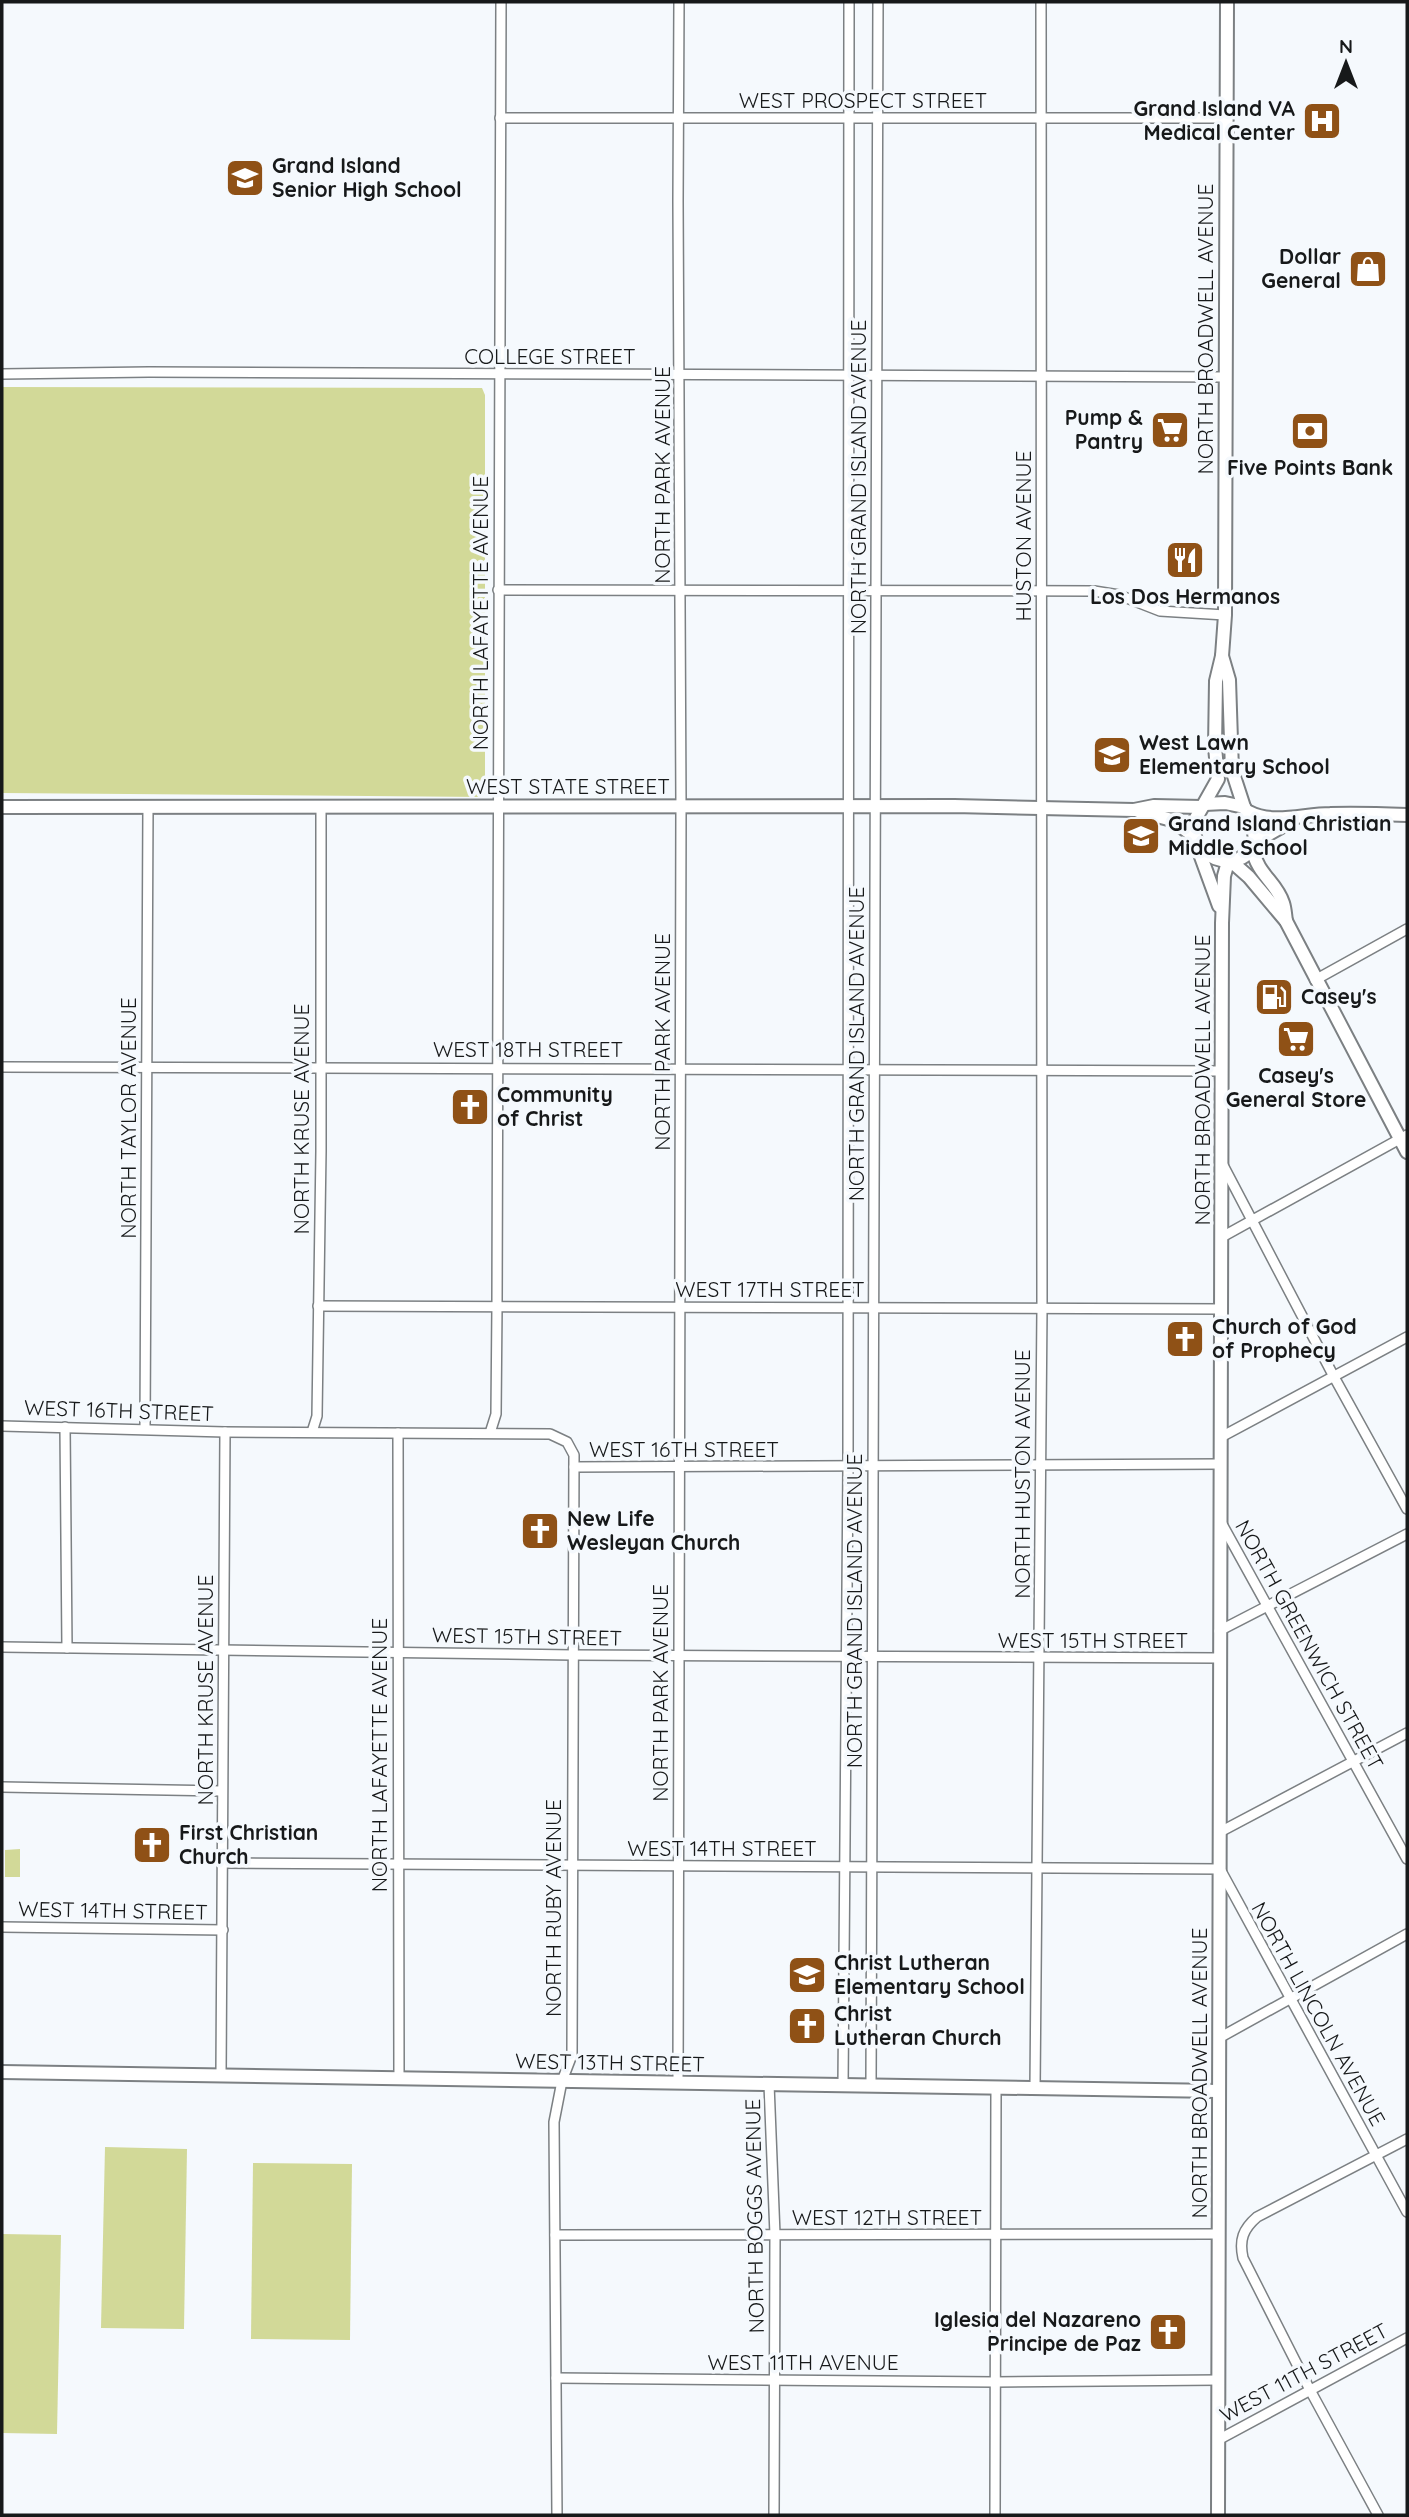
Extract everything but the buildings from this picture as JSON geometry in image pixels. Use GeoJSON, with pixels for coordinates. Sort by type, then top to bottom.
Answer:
{"type":"FeatureCollection","features":[{"type":"Feature","properties":{"kind":"main road","name":"NORTH BROADWELL AVENUE"},"geometry":{"type":"LineString","coordinates":[[1203,806],[1218,779],[1215,747],[1216,681],[1222,656],[1225,615],[1227,2]]}},
{"type":"Feature","properties":{"kind":"main road","name":"NORTH BROADWELL AVENUE"},"geometry":{"type":"LineString","coordinates":[[1222,656],[1229,680],[1232,769],[1247,809]]}},
{"type":"Feature","properties":{"kind":"main road"},"geometry":{"type":"LineString","coordinates":[[1407,815],[1315,814],[1291,819],[1266,818],[1224,803],[1203,806],[1196,818],[1195,837],[1200,849],[1212,859],[1230,862],[1249,877],[1286,921],[1315,980],[1404,1137],[1407,1152]]}},
{"type":"Feature","properties":{"kind":"main road","name":"WEST STATE STREET"},"geometry":{"type":"LineString","coordinates":[[2,807],[876,806],[1134,810],[1154,806],[1203,806]]}},
{"type":"Feature","properties":{"kind":"main road"},"geometry":{"type":"LineString","coordinates":[[1247,809],[1253,822],[1257,867],[1277,891],[1283,903],[1286,921]]}},
{"type":"Feature","properties":{"kind":"main road","name":"WEST STATE STREET"},"geometry":{"type":"LineString","coordinates":[[1134,810],[1172,820],[1195,837]]}},
{"type":"Feature","properties":{"kind":"main road"},"geometry":{"type":"LineString","coordinates":[[1230,862],[1245,856],[1254,845],[1291,819]]}},
{"type":"Feature","properties":{"kind":"main road","name":"NORTH BROADWELL AVENUE"},"geometry":{"type":"LineString","coordinates":[[1200,849],[1220,907],[1222,923]]}},
{"type":"Feature","properties":{"kind":"main road","name":"NORTH BROADWELL AVENUE"},"geometry":{"type":"LineString","coordinates":[[1218,2515],[1222,923],[1224,876],[1230,862]]}},
{"type":"Feature","properties":{"kind":"main road","name":"WEST 13TH STREET"},"geometry":{"type":"LineString","coordinates":[[2,2072],[1218,2091]]}},
{"type":"Feature","properties":{"kind":"street","name":"NORTH LAFAYETTE AVENUE"},"geometry":{"type":"LineString","coordinates":[[490,1433],[496,1414],[497,1306],[501,2]]}},
{"type":"Feature","properties":{"kind":"street","name":"NORTH PARK AVENUE"},"geometry":{"type":"LineString","coordinates":[[678,2083],[681,806],[679,2]]}},
{"type":"Feature","properties":{"kind":"street","name":"NORTH GRAND ISLAND AVENUE"},"geometry":{"type":"LineString","coordinates":[[843,2085],[848,1467],[849,2]]}},
{"type":"Feature","properties":{"kind":"street","name":"NORTH GRAND ISLAND AVENUE"},"geometry":{"type":"LineString","coordinates":[[871,2086],[878,2]]}},
{"type":"Feature","properties":{"kind":"street","name":"HUSTON AVENUE"},"geometry":{"type":"LineString","coordinates":[[1041,2],[1042,1069]]}},
{"type":"Feature","properties":{"kind":"street","name":"WEST PROSPECT STREET"},"geometry":{"type":"LineString","coordinates":[[500,118],[1226,118]]}},
{"type":"Feature","properties":{"kind":"street","name":"COLLEGE STREET"},"geometry":{"type":"LineString","coordinates":[[2,374],[149,372],[1224,376]]}},
{"type":"Feature","properties":{"kind":"street"},"geometry":{"type":"LineString","coordinates":[[498,590],[1106,592],[1160,611],[1225,615]]}},
{"type":"Feature","properties":{"kind":"street","name":"NORTH TAYLOR AVENUE"},"geometry":{"type":"LineString","coordinates":[[145,1429],[148,806]]}},
{"type":"Feature","properties":{"kind":"street","name":"NORTH KRUSE AVENUE"},"geometry":{"type":"LineString","coordinates":[[312,1432],[317,1416],[321,806]]}},
{"type":"Feature","properties":{"kind":"street"},"geometry":{"type":"LineString","coordinates":[[1315,980],[1407,929]]}},
{"type":"Feature","properties":{"kind":"street","name":"WEST 18TH STREET"},"geometry":{"type":"LineString","coordinates":[[2,1067],[1222,1071]]}},
{"type":"Feature","properties":{"kind":"street","name":"NORTH HUSTON AVENUE"},"geometry":{"type":"LineString","coordinates":[[1035,2088],[1042,1069]]}},
{"type":"Feature","properties":{"kind":"street"},"geometry":{"type":"LineString","coordinates":[[1252,1220],[1404,1137]]}},
{"type":"Feature","properties":{"kind":"street"},"geometry":{"type":"LineString","coordinates":[[1221,1163],[1333,1376],[1407,1509]]}},
{"type":"Feature","properties":{"kind":"street","name":"NORTH BROADWELL AVENUE"},"geometry":{"type":"LineString","coordinates":[[1222,1237],[1252,1220]]}},
{"type":"Feature","properties":{"kind":"street","name":"WEST 17TH STREET"},"geometry":{"type":"LineString","coordinates":[[318,1306],[1222,1310]]}},
{"type":"Feature","properties":{"kind":"street"},"geometry":{"type":"LineString","coordinates":[[1221,1437],[1407,1336]]}},
{"type":"Feature","properties":{"kind":"street","name":"WEST 16TH STREET"},"geometry":{"type":"LineString","coordinates":[[2,1426],[225,1432],[550,1434],[567,1442],[574,1455],[574,1467],[1221,1464]]}},
{"type":"Feature","properties":{"kind":"street"},"geometry":{"type":"LineString","coordinates":[[65,1427],[66,1648]]}},
{"type":"Feature","properties":{"kind":"street","name":"NORTH KRUSE AVENUE"},"geometry":{"type":"LineString","coordinates":[[221,2074],[225,1432]]}},
{"type":"Feature","properties":{"kind":"street","name":"NORTH LAFAYETTE AVENUE"},"geometry":{"type":"LineString","coordinates":[[398,1433],[399,2078]]}},
{"type":"Feature","properties":{"kind":"street","name":"NORTH RUBY AVENUE"},"geometry":{"type":"LineString","coordinates":[[557,2515],[554,2122],[562,2081],[572,2055],[574,1467]]}},
{"type":"Feature","properties":{"kind":"street","name":"NORTH GREENWICH STREET"},"geometry":{"type":"LineString","coordinates":[[1220,1521],[1407,1859]]}},
{"type":"Feature","properties":{"kind":"street"},"geometry":{"type":"LineString","coordinates":[[1219,1632],[1407,1534]]}},
{"type":"Feature","properties":{"kind":"street","name":"WEST 15TH STREET"},"geometry":{"type":"LineString","coordinates":[[2,1647],[679,1656],[1219,1658]]}},
{"type":"Feature","properties":{"kind":"street"},"geometry":{"type":"LineString","coordinates":[[1220,1832],[1407,1733]]}},
{"type":"Feature","properties":{"kind":"street"},"geometry":{"type":"LineString","coordinates":[[2,1787],[222,1791]]}},
{"type":"Feature","properties":{"kind":"street","name":"WEST 14TH STREET"},"geometry":{"type":"LineString","coordinates":[[224,1863],[1220,1869]]}},
{"type":"Feature","properties":{"kind":"street","name":"NORTH LINCOLN AVENUE"},"geometry":{"type":"LineString","coordinates":[[1220,1869],[1407,2213]]}},
{"type":"Feature","properties":{"kind":"street","name":"WEST 14TH STREET"},"geometry":{"type":"LineString","coordinates":[[2,1927],[223,1930]]}},
{"type":"Feature","properties":{"kind":"street"},"geometry":{"type":"LineString","coordinates":[[1219,2038],[1407,1934]]}},
{"type":"Feature","properties":{"kind":"street","name":"NORTH BOGGS AVENUE"},"geometry":{"type":"LineString","coordinates":[[769,2084],[775,2235],[774,2515]]}},
{"type":"Feature","properties":{"kind":"street"},"geometry":{"type":"LineString","coordinates":[[995,2515],[996,2088]]}},
{"type":"Feature","properties":{"kind":"street"},"geometry":{"type":"LineString","coordinates":[[1378,2515],[1243,2258],[1242,2237],[1243,2232],[1257,2217],[1407,2138]]}},
{"type":"Feature","properties":{"kind":"street","name":"WEST 12TH STREET"},"geometry":{"type":"LineString","coordinates":[[555,2235],[1218,2234]]}},
{"type":"Feature","properties":{"kind":"street","name":"WEST 11TH STREET"},"geometry":{"type":"LineString","coordinates":[[1218,2440],[1407,2338]]}},
{"type":"Feature","properties":{"kind":"street","name":"WEST 11TH AVENUE"},"geometry":{"type":"LineString","coordinates":[[556,2378],[995,2382],[1219,2380]]}},
{"type":"Feature","properties":{"kind":"green space"},"geometry":{"type":"Polygon","coordinates":[[[2,387],[482,388],[485,395],[485,793],[482,797],[2,793],[2,387]]]}},
{"type":"Feature","properties":{"kind":"green space"},"geometry":{"type":"Polygon","coordinates":[[[20,1849],[20,1877],[5,1877],[5,1850],[20,1849]]]}},
{"type":"Feature","properties":{"kind":"green space"},"geometry":{"type":"Polygon","coordinates":[[[105,2147],[187,2149],[184,2329],[101,2328],[105,2147]]]}},
{"type":"Feature","properties":{"kind":"green space"},"geometry":{"type":"Polygon","coordinates":[[[253,2163],[352,2164],[350,2340],[251,2339],[253,2163]]]}},
{"type":"Feature","properties":{"kind":"green space"},"geometry":{"type":"Polygon","coordinates":[[[2,2234],[61,2235],[57,2434],[2,2433],[2,2234]]]}},
{"type":"Feature","properties":{"kind":"place","name":"Grand Island VA Medical Center"},"geometry":{"type":"Point","coordinates":[1322,121]}},
{"type":"Feature","properties":{"kind":"place","name":"Grand Island Senior High School"},"geometry":{"type":"Point","coordinates":[245,178]}},
{"type":"Feature","properties":{"kind":"place","name":"Dollar General"},"geometry":{"type":"Point","coordinates":[1368,269]}},
{"type":"Feature","properties":{"kind":"place","name":"Pump & Pantry"},"geometry":{"type":"Point","coordinates":[1170,430]}},
{"type":"Feature","properties":{"kind":"place","name":"Five Points Bank"},"geometry":{"type":"Point","coordinates":[1310,431]}},
{"type":"Feature","properties":{"kind":"place","name":"Los Dos Hermanos"},"geometry":{"type":"Point","coordinates":[1185,560]}},
{"type":"Feature","properties":{"kind":"place","name":"West Lawn Elementary School"},"geometry":{"type":"Point","coordinates":[1112,755]}},
{"type":"Feature","properties":{"kind":"place","name":"Grand Island Christian Middle School"},"geometry":{"type":"Point","coordinates":[1141,836]}},
{"type":"Feature","properties":{"kind":"place","name":"Casey's"},"geometry":{"type":"Point","coordinates":[1274,997]}},
{"type":"Feature","properties":{"kind":"place","name":"Casey's General Store"},"geometry":{"type":"Point","coordinates":[1296,1039]}},
{"type":"Feature","properties":{"kind":"place","name":"Community of Christ"},"geometry":{"type":"Point","coordinates":[470,1107]}},
{"type":"Feature","properties":{"kind":"place","name":"Church of God of Prophecy"},"geometry":{"type":"Point","coordinates":[1185,1339]}},
{"type":"Feature","properties":{"kind":"place","name":"New Life Wesleyan Church"},"geometry":{"type":"Point","coordinates":[540,1531]}},
{"type":"Feature","properties":{"kind":"place","name":"First Christian Church"},"geometry":{"type":"Point","coordinates":[152,1845]}},
{"type":"Feature","properties":{"kind":"place","name":"Christ Lutheran Elementary School"},"geometry":{"type":"Point","coordinates":[807,1975]}},
{"type":"Feature","properties":{"kind":"place","name":"Christ Lutheran Church"},"geometry":{"type":"Point","coordinates":[807,2026]}},
{"type":"Feature","properties":{"kind":"place","name":"Iglesia del Nazareno Principe de Paz"},"geometry":{"type":"Point","coordinates":[1168,2332]}}]}
